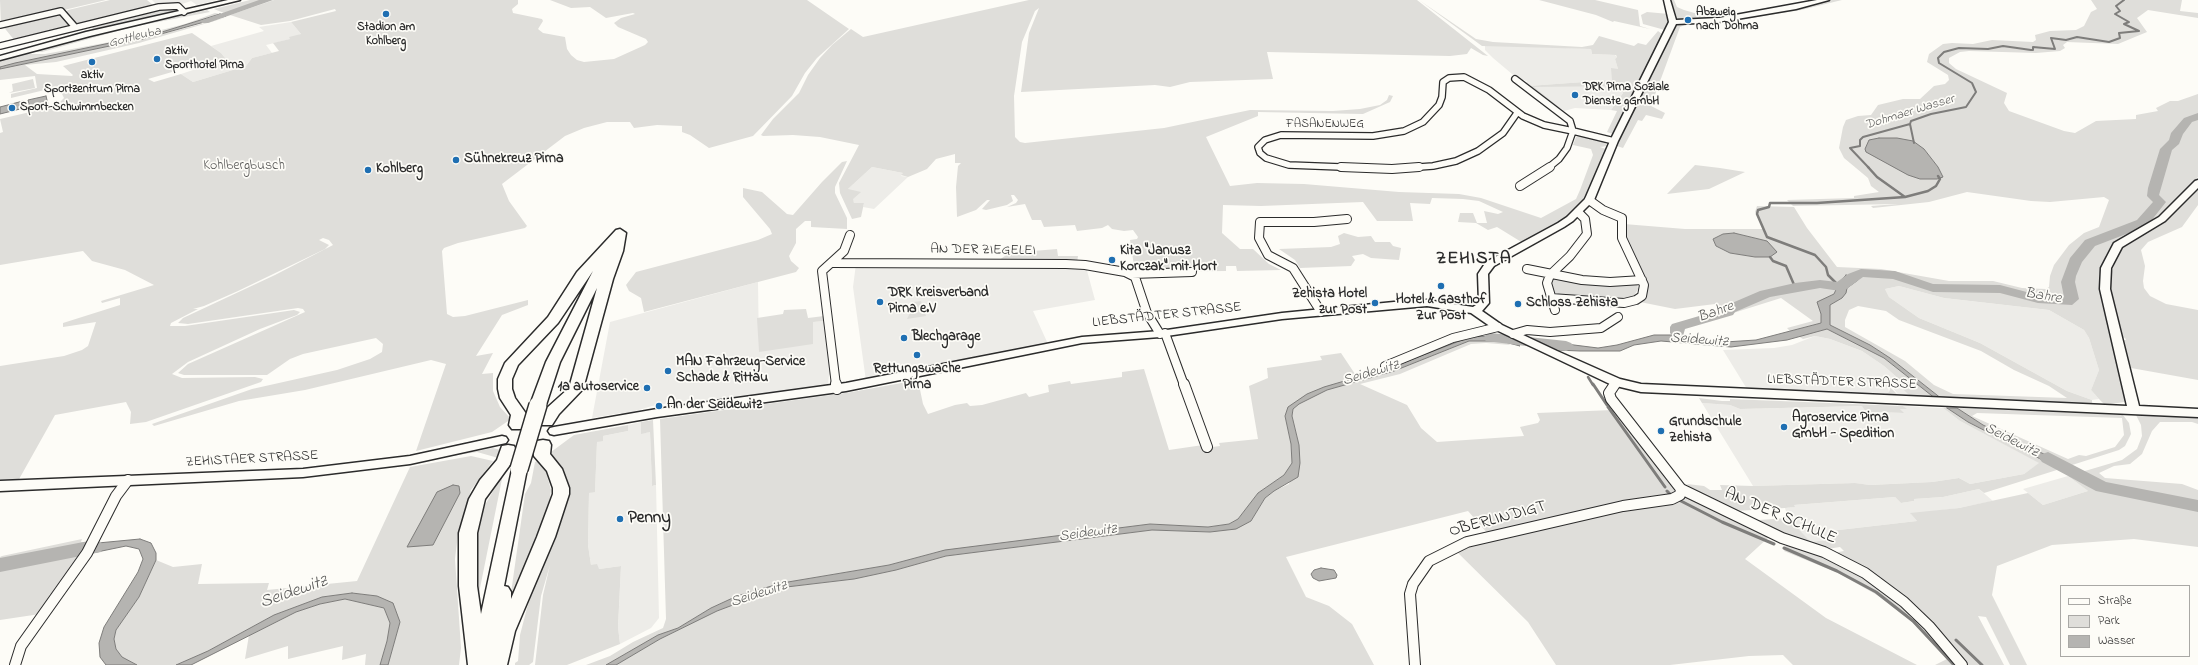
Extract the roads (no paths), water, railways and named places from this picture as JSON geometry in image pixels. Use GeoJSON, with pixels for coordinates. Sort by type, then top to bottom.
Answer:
{"type":"FeatureCollection","features":[{"type":"Feature","properties":{"kind":"highway"},"geometry":{"type":"LineString","coordinates":[[479,665],[519,469],[538,405],[554,362],[570,327],[595,277],[620,233]]}},
{"type":"Feature","properties":{"kind":"highway"},"geometry":{"type":"LineString","coordinates":[[517,425],[518,415],[508,398],[505,389],[506,375],[512,363],[553,320],[582,275],[620,233]]}},
{"type":"Feature","properties":{"kind":"highway"},"geometry":{"type":"LineString","coordinates":[[551,426],[553,411],[569,398],[576,389],[606,279],[617,251],[620,233]]}},
{"type":"Feature","properties":{"kind":"highway"},"geometry":{"type":"LineString","coordinates":[[479,665],[468,586],[468,533],[477,499],[486,484],[504,462],[505,445]]}},
{"type":"Feature","properties":{"kind":"highway"},"geometry":{"type":"LineString","coordinates":[[497,665],[506,631],[546,537],[561,494],[561,488],[554,469],[542,456],[541,449],[543,445]]}},
{"type":"Feature","properties":{"kind":"highway"},"geometry":{"type":"LineString","coordinates":[[497,665],[506,532]]}},
{"type":"Feature","properties":{"kind":"main road"},"geometry":{"type":"LineString","coordinates":[[0,58],[89,34],[237,0]]}},
{"type":"Feature","properties":{"kind":"main road"},"geometry":{"type":"LineString","coordinates":[[1474,310],[1481,307],[1484,303],[1483,274],[1490,264],[1561,225],[1578,212],[1589,200],[1614,141],[1673,22],[1667,0]]}},
{"type":"Feature","properties":{"kind":"main road"},"geometry":{"type":"LineString","coordinates":[[1673,22],[1719,20],[1796,7],[1826,0]]}},
{"type":"Feature","properties":{"kind":"main road"},"geometry":{"type":"LineString","coordinates":[[2134,410],[2106,289],[2106,268],[2118,245],[2162,219],[2198,183]]}},
{"type":"Feature","properties":{"kind":"main road","name":"LIEBSTÄDTER STRASSE"},"geometry":{"type":"LineString","coordinates":[[837,389],[1070,342],[1162,334],[1321,312],[1427,303],[1474,310],[1498,327],[1516,336],[1616,382],[1631,387],[1664,391],[2198,413]]}},
{"type":"Feature","properties":{"kind":"main road"},"geometry":{"type":"LineString","coordinates":[[505,445],[507,432],[517,425],[533,420],[551,426],[837,389]]}},
{"type":"Feature","properties":{"kind":"main road"},"geometry":{"type":"LineString","coordinates":[[543,445],[551,438],[551,426]]}},
{"type":"Feature","properties":{"kind":"main road","name":"ZEHISTAER STRASSE"},"geometry":{"type":"LineString","coordinates":[[0,486],[233,477],[332,471],[505,445],[520,452],[543,445]]}},
{"type":"Feature","properties":{"kind":"street"},"geometry":{"type":"LineString","coordinates":[[0,46],[166,6],[178,6],[184,12]]}},
{"type":"Feature","properties":{"kind":"street"},"geometry":{"type":"LineString","coordinates":[[0,25],[61,11],[75,27]]}},
{"type":"Feature","properties":{"kind":"street","name":"FASANENWEG"},"geometry":{"type":"LineString","coordinates":[[1517,114],[1503,133],[1488,145],[1467,156],[1433,166],[1392,169],[1289,165],[1266,158],[1260,153],[1258,147],[1265,140],[1281,135],[1374,136],[1404,131],[1418,125],[1432,112],[1442,97],[1443,82],[1453,76],[1464,77],[1474,81],[1489,90],[1517,114],[1544,125],[1614,141]]}},
{"type":"Feature","properties":{"kind":"street"},"geometry":{"type":"LineString","coordinates":[[1515,79],[1570,121],[1573,132],[1567,148],[1559,159],[1546,170],[1520,186]]}},
{"type":"Feature","properties":{"kind":"street"},"geometry":{"type":"LineString","coordinates":[[1551,298],[1632,302],[1642,296],[1644,291],[1642,280],[1622,238],[1622,218],[1603,210],[1589,200]]}},
{"type":"Feature","properties":{"kind":"street"},"geometry":{"type":"LineString","coordinates":[[1555,310],[1547,283],[1550,275],[1570,256],[1588,234],[1585,219],[1578,212]]}},
{"type":"Feature","properties":{"kind":"street"},"geometry":{"type":"LineString","coordinates":[[1321,312],[1293,268],[1268,255],[1259,238],[1260,222],[1314,222],[1348,219]]}},
{"type":"Feature","properties":{"kind":"street"},"geometry":{"type":"LineString","coordinates":[[837,389],[822,275],[823,268],[833,263],[844,251],[850,235]]}},
{"type":"Feature","properties":{"kind":"street","name":"AN DER ZIEGELEI"},"geometry":{"type":"LineString","coordinates":[[833,263],[1079,265],[1132,274],[1192,272]]}},
{"type":"Feature","properties":{"kind":"street"},"geometry":{"type":"LineString","coordinates":[[1527,269],[1550,275],[1600,282],[1642,280]]}},
{"type":"Feature","properties":{"kind":"street"},"geometry":{"type":"LineString","coordinates":[[1132,274],[1135,277],[1147,313],[1162,334],[1207,447]]}},
{"type":"Feature","properties":{"kind":"street"},"geometry":{"type":"LineString","coordinates":[[1516,336],[1527,330],[1550,332],[1600,328],[1618,317]]}},
{"type":"Feature","properties":{"kind":"street"},"geometry":{"type":"LineString","coordinates":[[1385,366],[1453,338],[1498,327]]}},
{"type":"Feature","properties":{"kind":"street","name":"AN DER SCHULE"},"geometry":{"type":"LineString","coordinates":[[1616,382],[1609,393],[1612,399],[1681,489],[1697,499],[1782,538],[1824,552],[1865,572],[1904,602],[1929,626],[1962,665]]}},
{"type":"Feature","properties":{"kind":"street"},"geometry":{"type":"LineString","coordinates":[[15,665],[21,646],[32,628],[87,554],[95,541],[116,496],[128,480]]}},
{"type":"Feature","properties":{"kind":"street","name":"OBERLINDIGT"},"geometry":{"type":"LineString","coordinates":[[1415,665],[1410,594],[1413,584],[1429,561],[1467,542],[1623,506],[1672,499],[1680,494],[1681,489]]}},
{"type":"Feature","properties":{"kind":"water"},"geometry":{"type":"Polygon","coordinates":[[[220,14],[226,16],[143,39],[0,69],[0,67],[15,63],[162,32],[220,14]]]}},
{"type":"Feature","properties":{"kind":"water"},"geometry":{"type":"Polygon","coordinates":[[[46,96],[48,104],[30,108],[28,100],[46,96]]]}},
{"type":"Feature","properties":{"kind":"water","name":"Sport-Schwimmbecken"},"geometry":{"type":"Polygon","coordinates":[[[23,101],[24,108],[0,114],[0,107],[23,101]]]}},
{"type":"Feature","properties":{"kind":"water"},"geometry":{"type":"Polygon","coordinates":[[[1879,138],[1897,138],[1913,141],[1924,149],[1938,167],[1943,177],[1937,179],[1920,179],[1908,175],[1866,152],[1865,149],[1869,140],[1879,138]]]}},
{"type":"Feature","properties":{"kind":"water"},"geometry":{"type":"Polygon","coordinates":[[[1734,233],[1767,241],[1777,252],[1770,257],[1755,257],[1730,253],[1716,246],[1713,239],[1723,234],[1734,233]]]}},
{"type":"Feature","properties":{"kind":"water"},"geometry":{"type":"Polygon","coordinates":[[[1846,275],[1858,280],[1847,288],[1846,293],[1842,298],[1830,305],[1830,325],[1870,345],[1890,358],[1942,399],[1936,399],[1884,358],[1827,329],[1787,340],[1731,347],[1661,341],[1634,345],[1620,351],[1580,351],[1556,350],[1542,341],[1598,348],[1617,345],[1654,335],[1674,335],[1672,329],[1674,325],[1687,321],[1691,325],[1680,328],[1681,332],[1687,338],[1725,342],[1756,340],[1821,323],[1821,314],[1817,302],[1834,294],[1839,283],[1846,275]]]}},
{"type":"Feature","properties":{"kind":"water"},"geometry":{"type":"Polygon","coordinates":[[[1470,337],[1506,337],[1520,346],[1501,341],[1469,341],[1394,371],[1327,390],[1299,404],[1293,409],[1292,416],[1299,445],[1300,463],[1298,477],[1265,498],[1251,521],[1236,529],[1210,532],[1152,530],[946,556],[896,570],[854,579],[778,588],[717,611],[660,639],[616,665],[606,665],[658,635],[678,628],[711,608],[737,596],[782,583],[889,565],[945,550],[1150,524],[1208,527],[1229,524],[1238,519],[1258,493],[1284,475],[1292,463],[1291,444],[1285,416],[1288,407],[1307,394],[1324,387],[1392,367],[1470,337]]]}},
{"type":"Feature","properties":{"kind":"water"},"geometry":{"type":"Polygon","coordinates":[[[1947,408],[1957,408],[1983,425],[2069,466],[2060,469],[1968,422],[1947,408]]]}},
{"type":"Feature","properties":{"kind":"water"},"geometry":{"type":"Polygon","coordinates":[[[453,485],[459,486],[460,493],[433,545],[407,547],[437,492],[453,485]]]}},
{"type":"Feature","properties":{"kind":"water"},"geometry":{"type":"Polygon","coordinates":[[[140,539],[151,543],[156,553],[156,560],[139,597],[116,630],[114,639],[116,649],[122,657],[137,665],[106,665],[100,657],[99,643],[104,627],[138,572],[143,559],[139,549],[126,546],[92,553],[98,543],[140,539]]]}},
{"type":"Feature","properties":{"kind":"water"},"geometry":{"type":"Polygon","coordinates":[[[89,544],[87,549],[0,565],[0,562],[89,544]]]}},
{"type":"Feature","properties":{"kind":"water"},"geometry":{"type":"Polygon","coordinates":[[[1321,568],[1334,570],[1337,575],[1336,578],[1319,581],[1313,578],[1311,574],[1314,570],[1321,568]]]}},
{"type":"Feature","properties":{"kind":"water"},"geometry":{"type":"Polygon","coordinates":[[[352,593],[377,596],[393,603],[400,622],[388,665],[380,665],[387,641],[390,623],[384,608],[345,599],[320,604],[296,612],[191,665],[176,665],[208,651],[274,615],[322,597],[352,593]]]}},
{"type":"Feature","properties":{"kind":"waterway","name":"Gottleuba"},"geometry":{"type":"LineString","coordinates":[[205,21],[268,0]]}},
{"type":"Feature","properties":{"kind":"waterway","name":"Dohmaer Wasser"},"geometry":{"type":"LineString","coordinates":[[1910,124],[1911,121],[1931,114],[1966,107],[1976,92],[1972,83],[1939,63],[1938,58],[1944,52],[1959,48],[1988,49],[2003,46],[2031,50],[2033,50],[2033,47],[2055,49],[2051,38],[2066,40],[2077,37],[2109,42],[2120,38],[2119,33],[2139,31],[2124,24],[2129,22],[2115,14],[2120,11],[2116,6],[2124,0]]}},
{"type":"Feature","properties":{"kind":"waterway","name":"Bahre"},"geometry":{"type":"LineString","coordinates":[[1678,333],[1677,327],[1728,312],[1730,309],[1765,294],[1795,287],[1820,284],[1840,287],[1861,273],[1895,275],[1911,282],[1933,288],[2000,289],[2038,299],[2067,302],[2072,299],[2068,282],[2069,276],[2075,261],[2090,243],[2142,223],[2160,202],[2153,196],[2166,149],[2175,141],[2177,133],[2188,120],[2198,116]]}},
{"type":"Feature","properties":{"kind":"waterway","name":"Dohmaer Wasser"},"geometry":{"type":"LineString","coordinates":[[1869,168],[1850,148],[1860,146],[1860,140],[1863,137],[1910,124]]}},
{"type":"Feature","properties":{"kind":"waterway"},"geometry":{"type":"LineString","coordinates":[[1910,124],[1914,143]]}},
{"type":"Feature","properties":{"kind":"waterway","name":"Dohmaer Wasser"},"geometry":{"type":"LineString","coordinates":[[1868,167],[1877,177],[1905,197]]}},
{"type":"Feature","properties":{"kind":"waterway"},"geometry":{"type":"LineString","coordinates":[[1905,197],[1928,191],[1936,186],[1940,179],[1938,176]]}},
{"type":"Feature","properties":{"kind":"waterway","name":"Dohmaer Wasser"},"geometry":{"type":"LineString","coordinates":[[1840,287],[1828,275],[1826,267],[1815,255],[1767,237],[1757,214],[1758,210],[1769,207],[1770,203],[1817,203],[1905,197]]}},
{"type":"Feature","properties":{"kind":"waterway"},"geometry":{"type":"LineString","coordinates":[[1770,257],[1773,261],[1786,266],[1795,287]]}},
{"type":"Feature","properties":{"kind":"waterway","name":"Seidewitz"},"geometry":{"type":"LineString","coordinates":[[1491,338],[1566,346]]}},
{"type":"Feature","properties":{"kind":"waterway"},"geometry":{"type":"LineString","coordinates":[[1588,377],[1593,385]]}},
{"type":"Feature","properties":{"kind":"waterway"},"geometry":{"type":"LineString","coordinates":[[1593,384],[1607,405]]}},
{"type":"Feature","properties":{"kind":"waterway"},"geometry":{"type":"LineString","coordinates":[[1608,407],[1665,487]]}},
{"type":"Feature","properties":{"kind":"waterway","name":"Seidewitz"},"geometry":{"type":"LineString","coordinates":[[2048,458],[2102,487],[2198,506]]}},
{"type":"Feature","properties":{"kind":"waterway"},"geometry":{"type":"LineString","coordinates":[[1667,491],[1670,494]]}},
{"type":"Feature","properties":{"kind":"waterway"},"geometry":{"type":"LineString","coordinates":[[1679,500],[1722,522],[1774,544]]}},
{"type":"Feature","properties":{"kind":"waterway","name":"Seidewitz"},"geometry":{"type":"LineString","coordinates":[[0,565],[94,547]]}},
{"type":"Feature","properties":{"kind":"waterway"},"geometry":{"type":"LineString","coordinates":[[1784,548],[1837,571],[1876,592],[1913,621],[1954,665]]}},
{"type":"Feature","properties":{"kind":"waterway"},"geometry":{"type":"LineString","coordinates":[[1956,640],[1982,665]]}},
{"type":"Feature","properties":{"kind":"place","name":"Stadion am Kohlberg"},"geometry":{"type":"Point","coordinates":[386,14]}},
{"type":"Feature","properties":{"kind":"place","name":"Abzweig nach Dohma"},"geometry":{"type":"Point","coordinates":[1688,20]}},
{"type":"Feature","properties":{"kind":"place","name":"aktiv Sporthotel Pirna"},"geometry":{"type":"Point","coordinates":[157,59]}},
{"type":"Feature","properties":{"kind":"place","name":"aktiv Sportzentrum Pirna"},"geometry":{"type":"Point","coordinates":[92,62]}},
{"type":"Feature","properties":{"kind":"place","name":"DRK Pirna Soziale Dienste gGmbH"},"geometry":{"type":"Point","coordinates":[1575,95]}},
{"type":"Feature","properties":{"kind":"place","name":"Sport-Schwimmbecken"},"geometry":{"type":"Point","coordinates":[12,108]}},
{"type":"Feature","properties":{"kind":"place","name":"Sühnekreuz Pirna"},"geometry":{"type":"Point","coordinates":[456,160]}},
{"type":"Feature","properties":{"kind":"place","name":"Kohlberg"},"geometry":{"type":"Point","coordinates":[368,170]}},
{"type":"Feature","properties":{"kind":"place","name":"Kita \"Janusz Korczak\" mit Hort"},"geometry":{"type":"Point","coordinates":[1112,260]}},
{"type":"Feature","properties":{"kind":"place","name":"Hotel & Gasthof Zur Post"},"geometry":{"type":"Point","coordinates":[1441,286]}},
{"type":"Feature","properties":{"kind":"place","name":"DRK Kreisverband Pirna e.V"},"geometry":{"type":"Point","coordinates":[880,302]}},
{"type":"Feature","properties":{"kind":"place","name":"Zehista Hotel zur Post"},"geometry":{"type":"Point","coordinates":[1375,303]}},
{"type":"Feature","properties":{"kind":"place","name":"Schloss Zehista"},"geometry":{"type":"Point","coordinates":[1518,304]}},
{"type":"Feature","properties":{"kind":"place","name":"Blechgarage"},"geometry":{"type":"Point","coordinates":[904,338]}},
{"type":"Feature","properties":{"kind":"place","name":"Rettungswache Pirna"},"geometry":{"type":"Point","coordinates":[917,355]}},
{"type":"Feature","properties":{"kind":"place","name":"MAN Fahrzeug-Service Schade & Rittau"},"geometry":{"type":"Point","coordinates":[668,371]}},
{"type":"Feature","properties":{"kind":"place","name":"1a autoservice"},"geometry":{"type":"Point","coordinates":[647,388]}},
{"type":"Feature","properties":{"kind":"place","name":"An der Seidewitz"},"geometry":{"type":"Point","coordinates":[659,406]}},
{"type":"Feature","properties":{"kind":"place","name":"Agroservice Pirna GmbH - Spedition"},"geometry":{"type":"Point","coordinates":[1784,427]}},
{"type":"Feature","properties":{"kind":"place","name":"Grundschule Zehista"},"geometry":{"type":"Point","coordinates":[1661,431]}},
{"type":"Feature","properties":{"kind":"place","name":"Penny"},"geometry":{"type":"Point","coordinates":[620,519]}},
{"type":"Feature","properties":{"kind":"district","name":"ZEHISTA"},"geometry":{"type":"Point","coordinates":[1474,260]}},
{"type":"Feature","properties":{"kind":"park label","name":"Kohlbergbusch"},"geometry":{"type":"Point","coordinates":[244,167]}}]}
